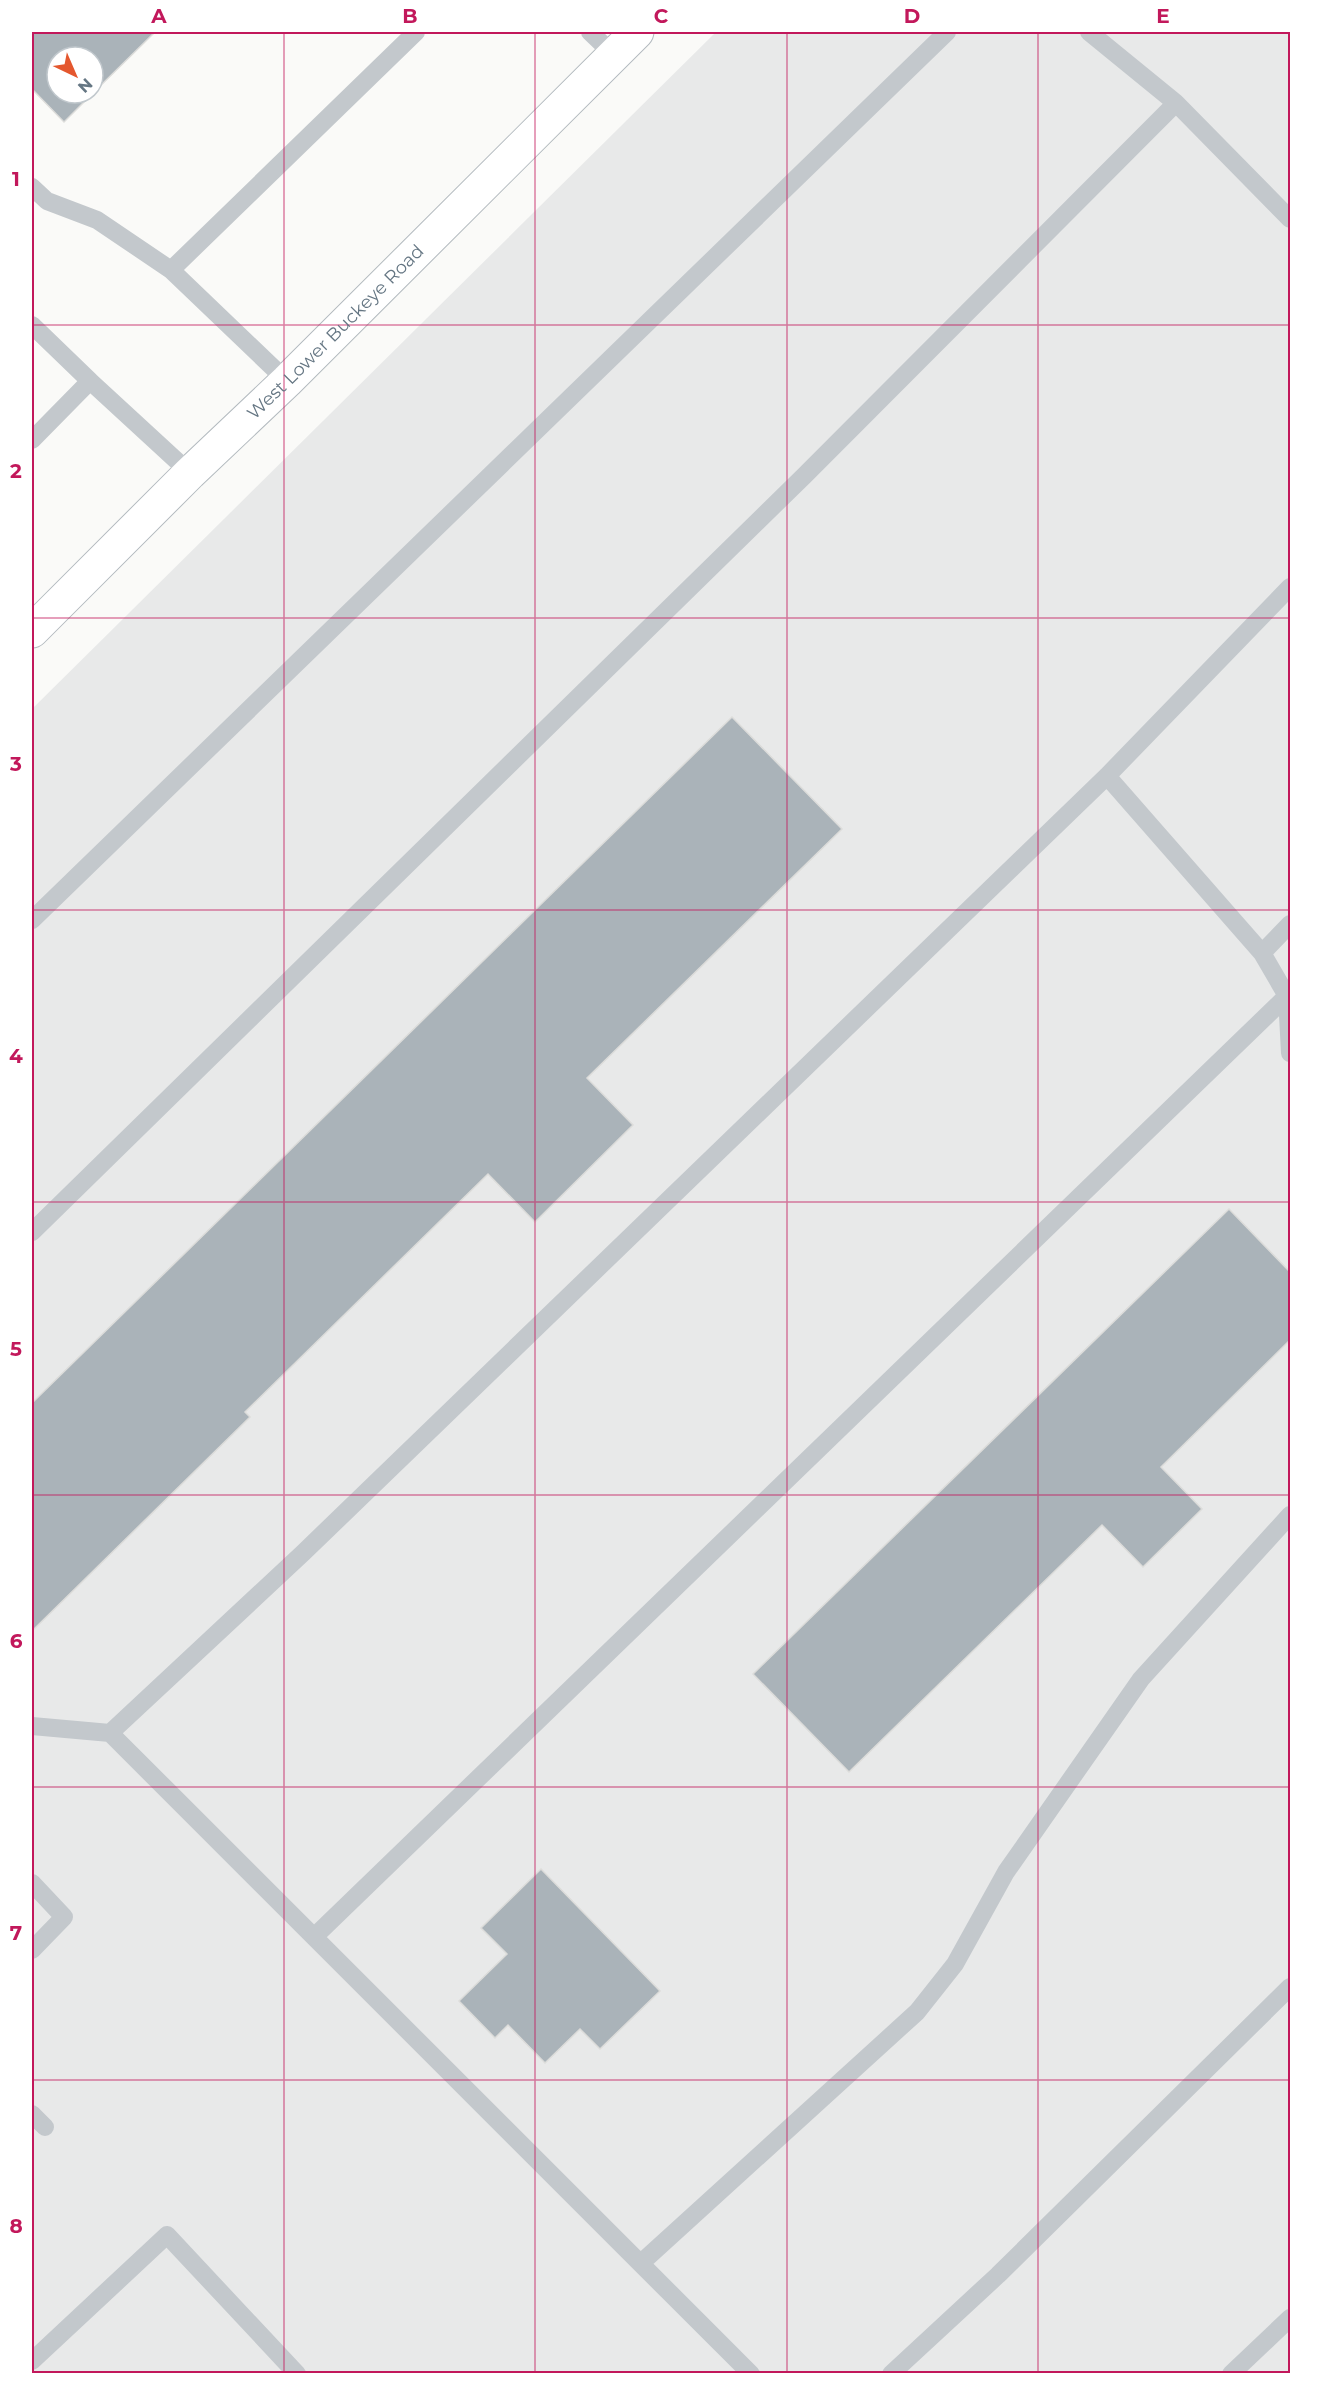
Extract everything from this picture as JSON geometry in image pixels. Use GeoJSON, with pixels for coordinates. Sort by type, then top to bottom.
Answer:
{"type":"FeatureCollection","features":[{"type":"Feature","properties":{"kind":"main road","name":"West Lower Buckeye Road"},"geometry":{"type":"LineString","coordinates":[[32,631],[637,32]]}},
{"type":"Feature","properties":{"kind":"lane"},"geometry":{"type":"LineString","coordinates":[[171,270],[416,32]]}},
{"type":"Feature","properties":{"kind":"lane"},"geometry":{"type":"LineString","coordinates":[[590,32],[614,55]]}},
{"type":"Feature","properties":{"kind":"lane"},"geometry":{"type":"LineString","coordinates":[[32,920],[947,32]]}},
{"type":"Feature","properties":{"kind":"lane"},"geometry":{"type":"LineString","coordinates":[[1089,32],[1176,103],[1290,219]]}},
{"type":"Feature","properties":{"kind":"lane"},"geometry":{"type":"LineString","coordinates":[[32,1232],[795,484],[1176,103]]}},
{"type":"Feature","properties":{"kind":"lane"},"geometry":{"type":"LineString","coordinates":[[32,187],[47,201],[97,220],[171,270],[287,381]]}},
{"type":"Feature","properties":{"kind":"lane"},"geometry":{"type":"LineString","coordinates":[[32,325],[190,473]]}},
{"type":"Feature","properties":{"kind":"lane"},"geometry":{"type":"LineString","coordinates":[[32,440],[90,381]]}},
{"type":"Feature","properties":{"kind":"lane"},"geometry":{"type":"LineString","coordinates":[[110,1733],[303,1553],[1107,776],[1290,587]]}},
{"type":"Feature","properties":{"kind":"lane"},"geometry":{"type":"LineString","coordinates":[[1107,776],[1262,953],[1287,996],[1290,1053]]}},
{"type":"Feature","properties":{"kind":"lane"},"geometry":{"type":"LineString","coordinates":[[1262,953],[1290,924]]}},
{"type":"Feature","properties":{"kind":"lane"},"geometry":{"type":"LineString","coordinates":[[314,1937],[1287,996]]}},
{"type":"Feature","properties":{"kind":"lane"},"geometry":{"type":"LineString","coordinates":[[641,2263],[917,2012],[955,1964],[1006,1872],[1141,1679],[1290,1515]]}},
{"type":"Feature","properties":{"kind":"lane"},"geometry":{"type":"LineString","coordinates":[[32,1726],[110,1733],[751,2373]]}},
{"type":"Feature","properties":{"kind":"lane"},"geometry":{"type":"LineString","coordinates":[[32,1883],[64,1917],[32,1950]]}},
{"type":"Feature","properties":{"kind":"lane"},"geometry":{"type":"LineString","coordinates":[[891,2373],[998,2275],[1290,1987]]}},
{"type":"Feature","properties":{"kind":"lane"},"geometry":{"type":"LineString","coordinates":[[32,2114],[45,2127]]}},
{"type":"Feature","properties":{"kind":"lane"},"geometry":{"type":"LineString","coordinates":[[32,2361],[166,2235],[297,2373]]}},
{"type":"Feature","properties":{"kind":"lane"},"geometry":{"type":"LineString","coordinates":[[1231,2373],[1290,2318]]}},
{"type":"Feature","properties":{"kind":"shaded area"},"geometry":{"type":"Polygon","coordinates":[[[716,32],[1290,32],[1290,2373],[32,2374],[32,709],[716,32]]]}},
{"type":"Feature","properties":{"kind":"building"},"geometry":{"type":"Polygon","coordinates":[[[32,32],[155,32],[105,81],[105,45],[45,45],[45,102],[32,89],[32,32]]]}},
{"type":"Feature","properties":{"kind":"building"},"geometry":{"type":"Polygon","coordinates":[[[48,105],[81,105],[64,122],[48,105]]]}},
{"type":"Feature","properties":{"kind":"building"},"geometry":{"type":"Polygon","coordinates":[[[732,717],[842,829],[587,1078],[633,1125],[535,1222],[488,1174],[245,1412],[250,1417],[32,1631],[32,1403],[732,717]]]}},
{"type":"Feature","properties":{"kind":"building"},"geometry":{"type":"Polygon","coordinates":[[[1229,1209],[1290,1272],[1290,1340],[1161,1467],[1202,1509],[1143,1567],[1102,1525],[849,1772],[753,1674],[1229,1209]]]}},
{"type":"Feature","properties":{"kind":"building"},"geometry":{"type":"Polygon","coordinates":[[[541,1869],[660,1991],[600,2049],[580,2029],[545,2063],[508,2025],[495,2038],[459,2001],[507,1954],[481,1928],[541,1869]]]}}]}
